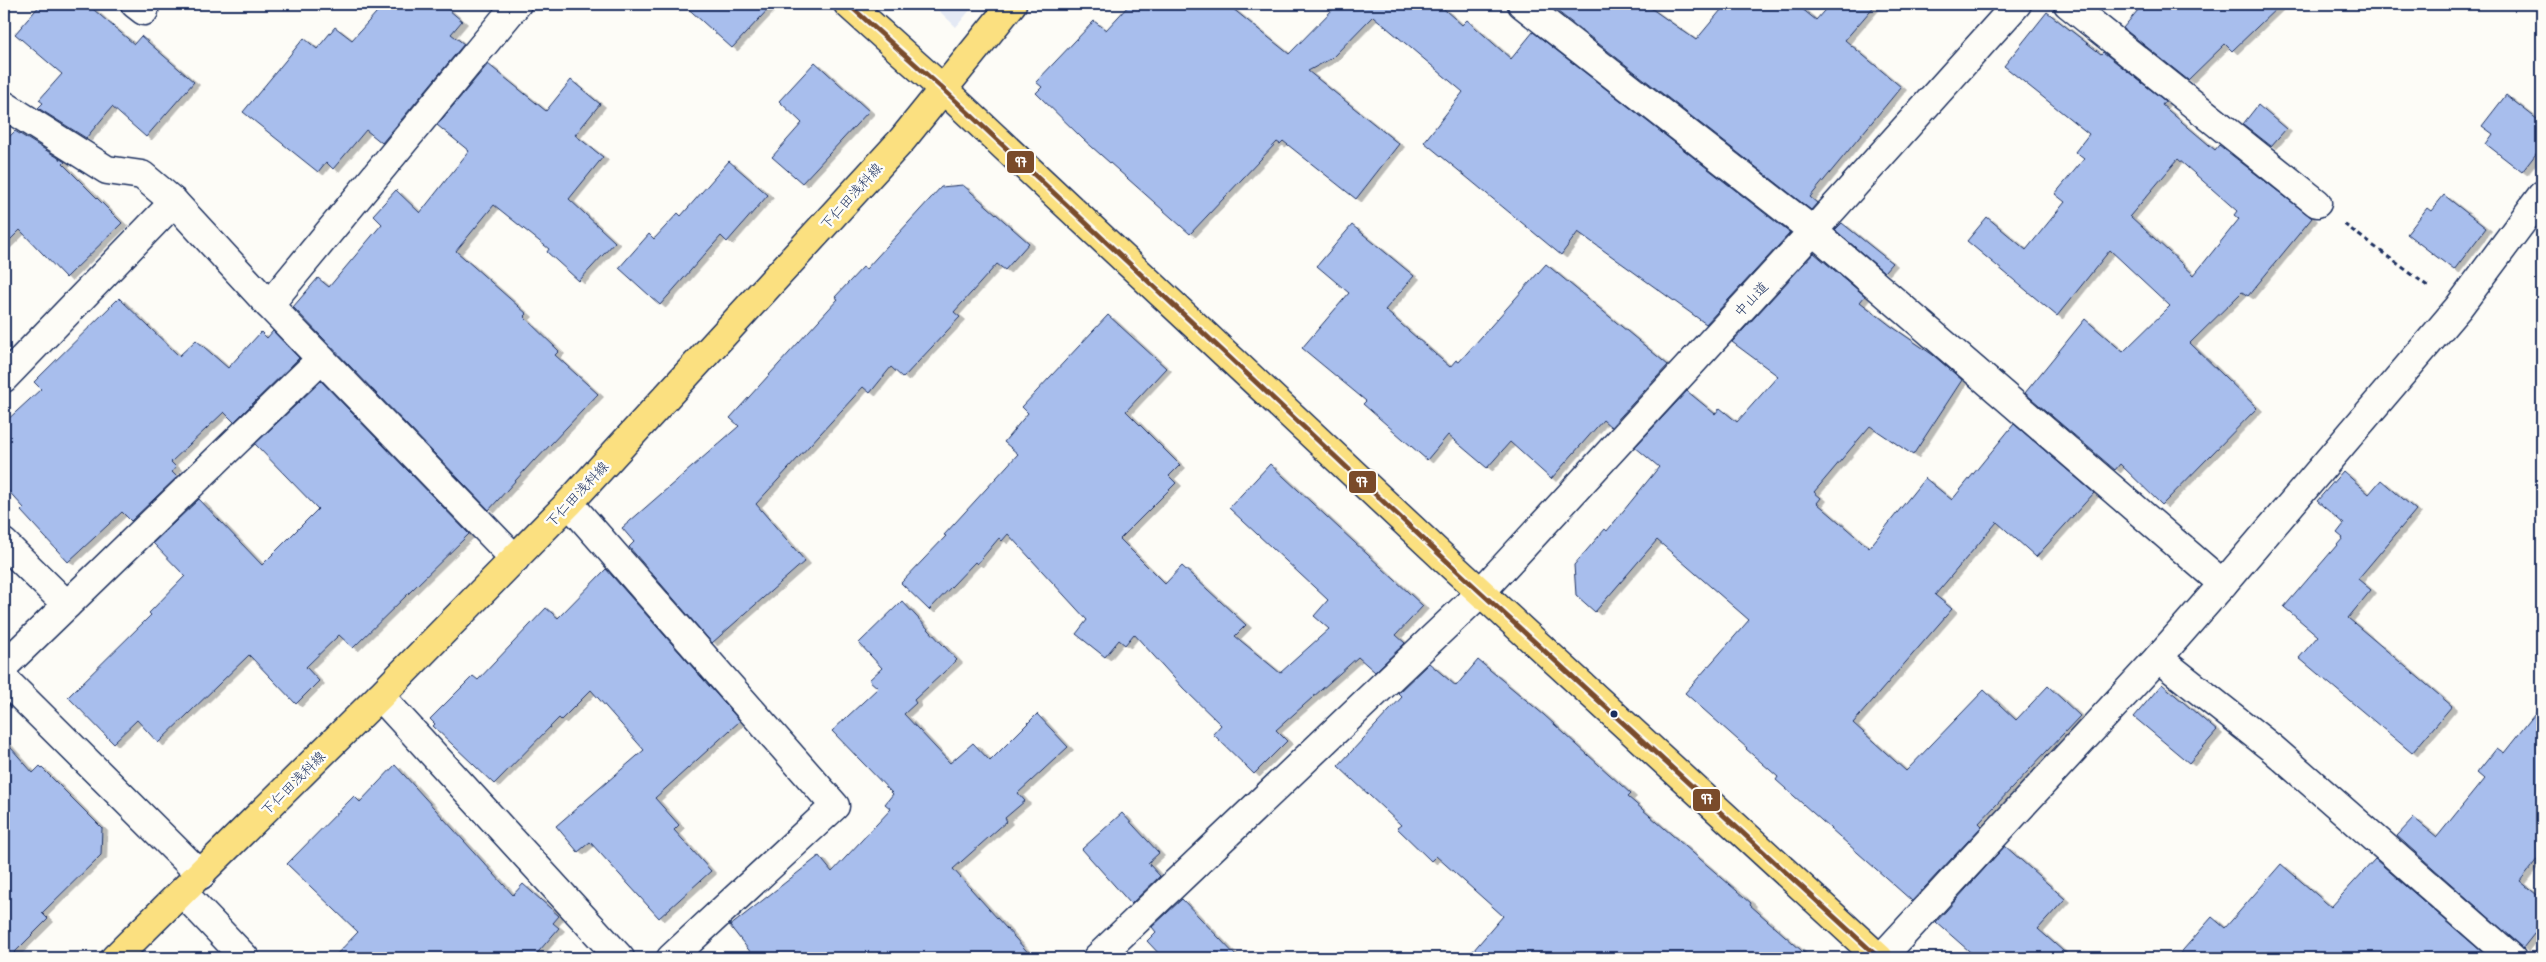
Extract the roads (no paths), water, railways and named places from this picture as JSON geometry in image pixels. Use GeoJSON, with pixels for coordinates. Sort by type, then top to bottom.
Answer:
{"type":"FeatureCollection","features":[{"type":"Feature","properties":{"kind":"main road"},"geometry":{"type":"LineString","coordinates":[[848,4],[944,90],[1481,592],[1880,958]]}},
{"type":"Feature","properties":{"kind":"main road","name":"下仁田浅科線"},"geometry":{"type":"LineString","coordinates":[[115,958],[192,884],[380,696],[569,503],[902,140],[1012,4]]}},
{"type":"Feature","properties":{"kind":"street"},"geometry":{"type":"LineString","coordinates":[[269,305],[516,4]]}},
{"type":"Feature","properties":{"kind":"street"},"geometry":{"type":"LineString","coordinates":[[1522,4],[1813,231],[2223,584]]}},
{"type":"Feature","properties":{"kind":"street","name":"中山道"},"geometry":{"type":"LineString","coordinates":[[1097,958],[1481,592],[1813,231],[2018,4]]}},
{"type":"Feature","properties":{"kind":"street"},"geometry":{"type":"LineString","coordinates":[[2068,4],[2317,203]]}},
{"type":"Feature","properties":{"kind":"street"},"geometry":{"type":"LineString","coordinates":[[4,106],[107,170],[142,175],[174,202],[269,305],[515,559]]}},
{"type":"Feature","properties":{"kind":"street"},"geometry":{"type":"LineString","coordinates":[[1880,958],[2158,658],[2223,584],[2458,308],[2542,195]]}},
{"type":"Feature","properties":{"kind":"street"},"geometry":{"type":"LineString","coordinates":[[4,378],[174,202]]}},
{"type":"Feature","properties":{"kind":"street"},"geometry":{"type":"LineString","coordinates":[[4,666],[322,359]]}},
{"type":"Feature","properties":{"kind":"street"},"geometry":{"type":"LineString","coordinates":[[569,503],[835,806],[672,958]]}},
{"type":"Feature","properties":{"kind":"street"},"geometry":{"type":"LineString","coordinates":[[4,543],[67,606]]}},
{"type":"Feature","properties":{"kind":"street"},"geometry":{"type":"LineString","coordinates":[[2158,658],[2272,749],[2512,958]]}},
{"type":"Feature","properties":{"kind":"street"},"geometry":{"type":"LineString","coordinates":[[4,678],[192,884],[245,958]]}},
{"type":"Feature","properties":{"kind":"street"},"geometry":{"type":"LineString","coordinates":[[380,696],[620,958]]}}]}
